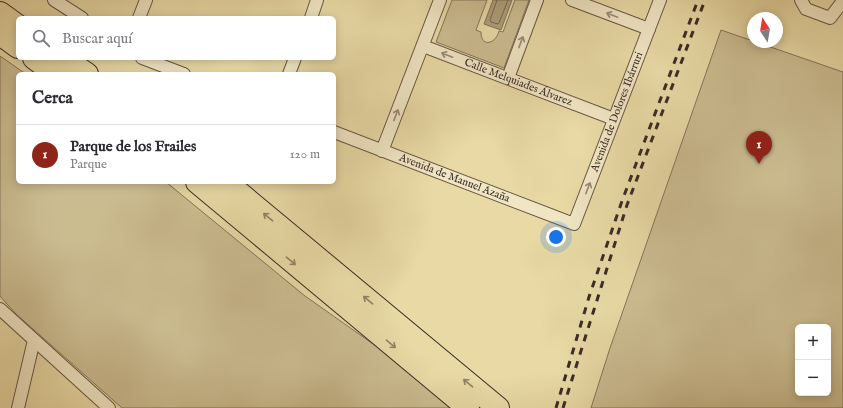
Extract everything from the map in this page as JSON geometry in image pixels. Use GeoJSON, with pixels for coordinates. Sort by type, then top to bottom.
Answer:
{"type":"FeatureCollection","features":[{"type":"Feature","properties":{"kind":"highway"},"geometry":{"type":"LineString","coordinates":[[0,13],[16,25]]}},
{"type":"Feature","properties":{"kind":"highway"},"geometry":{"type":"LineString","coordinates":[[0,34],[16,46]]}},
{"type":"Feature","properties":{"kind":"highway"},"geometry":{"type":"LineString","coordinates":[[37,60],[53,72]]}},
{"type":"Feature","properties":{"kind":"highway"},"geometry":{"type":"LineString","coordinates":[[67,60],[84,72]]}},
{"type":"Feature","properties":{"kind":"highway"},"geometry":{"type":"LineString","coordinates":[[199,184],[468,408]]}},
{"type":"Feature","properties":{"kind":"highway"},"geometry":{"type":"LineString","coordinates":[[228,184],[498,408]]}},
{"type":"Feature","properties":{"kind":"street"},"geometry":{"type":"LineString","coordinates":[[54,0],[79,16]]}},
{"type":"Feature","properties":{"kind":"street"},"geometry":{"type":"LineString","coordinates":[[140,16],[146,0]]}},
{"type":"Feature","properties":{"kind":"street"},"geometry":{"type":"LineString","coordinates":[[382,151],[440,0]]}},
{"type":"Feature","properties":{"kind":"street"},"geometry":{"type":"LineString","coordinates":[[508,78],[537,0]]}},
{"type":"Feature","properties":{"kind":"street"},"geometry":{"type":"LineString","coordinates":[[572,0],[649,29]]}},
{"type":"Feature","properties":{"kind":"street","name":"Avenida de Dolores Ibárruri"},"geometry":{"type":"LineString","coordinates":[[574,224],[660,0]]}},
{"type":"Feature","properties":{"kind":"street"},"geometry":{"type":"LineString","coordinates":[[801,0],[806,9],[830,18],[843,1]]}},
{"type":"Feature","properties":{"kind":"street"},"geometry":{"type":"LineString","coordinates":[[310,16],[313,1]]}},
{"type":"Feature","properties":{"kind":"street","name":"Calle Melquiades Álvarez"},"geometry":{"type":"LineString","coordinates":[[423,46],[614,119]]}},
{"type":"Feature","properties":{"kind":"street"},"geometry":{"type":"LineString","coordinates":[[147,60],[179,72]]}},
{"type":"Feature","properties":{"kind":"street"},"geometry":{"type":"LineString","coordinates":[[290,72],[295,60]]}},
{"type":"Feature","properties":{"kind":"street","name":"Avenida de Manuel Azaña"},"geometry":{"type":"LineString","coordinates":[[336,133],[574,224]]}},
{"type":"Feature","properties":{"kind":"street"},"geometry":{"type":"LineString","coordinates":[[0,309],[104,406]]}},
{"type":"Feature","properties":{"kind":"street"},"geometry":{"type":"LineString","coordinates":[[18,408],[34,340]]}},
{"type":"Feature","properties":{"kind":"shaded area"},"geometry":{"type":"Polygon","coordinates":[[[452,0],[487,0],[476,30],[481,32],[483,40],[489,42],[495,39],[499,31],[503,32],[515,0],[529,0],[504,68],[436,42],[452,0]]]}},
{"type":"Feature","properties":{"kind":"shaded area"},"geometry":{"type":"Polygon","coordinates":[[[721,30],[747,39],[747,48],[773,48],[843,72],[843,408],[591,408],[610,348],[721,30]]]}},
{"type":"Feature","properties":{"kind":"shaded area"},"geometry":{"type":"Polygon","coordinates":[[[0,56],[23,72],[16,72],[16,184],[168,184],[305,296],[464,408],[122,408],[16,314],[0,296],[0,56]]]}},
{"type":"Feature","properties":{"kind":"water"},"geometry":{"type":"Polygon","coordinates":[[[493,0],[512,0],[501,30],[484,24],[493,0]]]}},
{"type":"Feature","properties":{"kind":"railway"},"geometry":{"type":"LineString","coordinates":[[556,408],[589,297],[622,201],[698,0]]}},
{"type":"Feature","properties":{"kind":"railway"},"geometry":{"type":"LineString","coordinates":[[563,408],[627,205],[705,0]]}},
{"type":"Feature","properties":{"kind":"place","name":"Parque de los Frailes"},"geometry":{"type":"Point","coordinates":[759,164]}}]}
